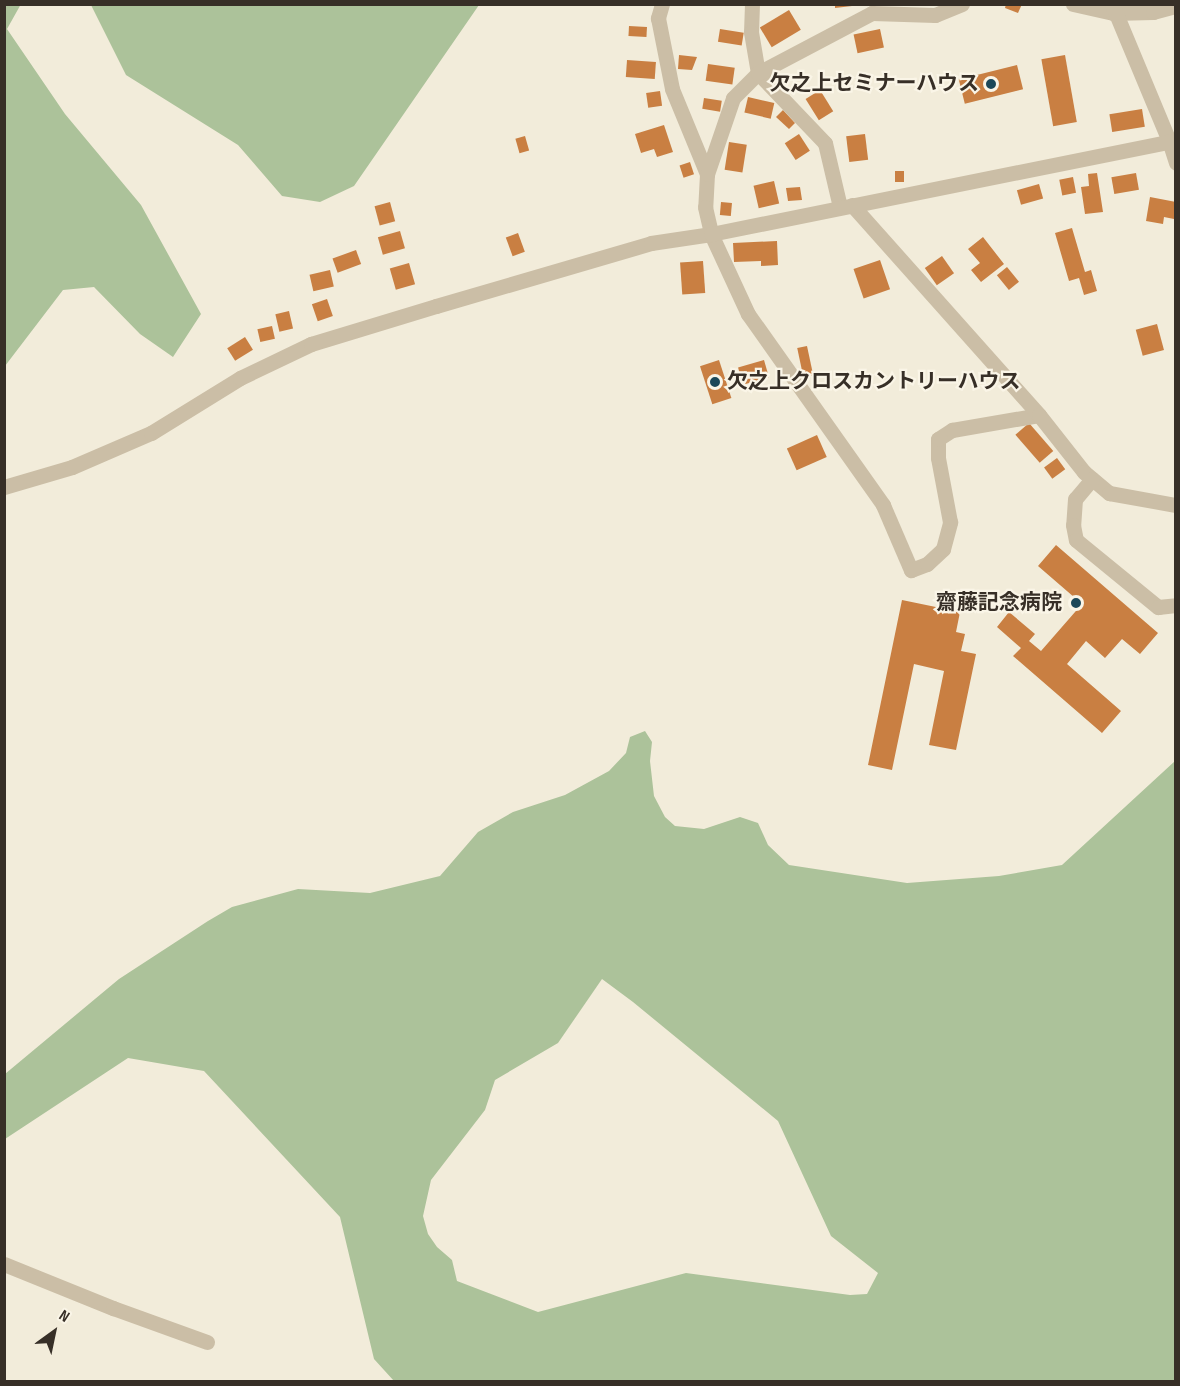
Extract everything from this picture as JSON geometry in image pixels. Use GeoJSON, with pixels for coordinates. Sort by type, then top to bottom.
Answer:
{"type":"FeatureCollection","features":[{"type":"Feature","properties":{"kind":"street"},"geometry":{"type":"LineString","coordinates":[[662,4],[658,18],[672,89],[707,174]]}},
{"type":"Feature","properties":{"kind":"street"},"geometry":{"type":"LineString","coordinates":[[752,4],[751,32],[758,73],[825,143],[846,206],[1039,415],[1083,472],[1108,493],[1176,505]]}},
{"type":"Feature","properties":{"kind":"street"},"geometry":{"type":"LineString","coordinates":[[962,4],[935,15],[872,13],[758,73],[733,98],[707,174],[705,207],[711,234],[748,314],[883,505],[910,570],[927,564],[943,549],[950,522],[938,458],[938,439],[952,430],[1039,415]]}},
{"type":"Feature","properties":{"kind":"street"},"geometry":{"type":"LineString","coordinates":[[1073,4],[1153,12],[1176,6]]}},
{"type":"Feature","properties":{"kind":"street"},"geometry":{"type":"LineString","coordinates":[[1113,9],[1172,140],[1176,163]]}},
{"type":"Feature","properties":{"kind":"street"},"geometry":{"type":"LineString","coordinates":[[4,487],[72,467],[151,433],[240,378],[311,344],[651,243],[711,234],[1172,140]]}},
{"type":"Feature","properties":{"kind":"street"},"geometry":{"type":"LineString","coordinates":[[1092,479],[1075,499],[1073,525],[1076,540],[1158,607],[1176,605]]}},
{"type":"Feature","properties":{"kind":"street"},"geometry":{"type":"LineString","coordinates":[[4,1264],[112,1308],[207,1342]]}},
{"type":"Feature","properties":{"kind":"green space"},"geometry":{"type":"Polygon","coordinates":[[[21,4],[7,29],[65,114],[141,205],[201,314],[173,357],[140,334],[94,287],[63,290],[5,366],[4,5],[21,4]]]}},
{"type":"Feature","properties":{"kind":"green space"},"geometry":{"type":"Polygon","coordinates":[[[91,5],[479,5],[354,186],[320,202],[282,196],[238,145],[126,75],[91,5]]]}},
{"type":"Feature","properties":{"kind":"green space"},"geometry":{"type":"Polygon","coordinates":[[[645,731],[652,742],[650,761],[654,796],[665,817],[675,826],[704,829],[740,817],[758,823],[768,845],[789,865],[907,883],[999,876],[1062,865],[1175,761],[1175,1381],[394,1381],[374,1359],[340,1217],[204,1071],[128,1058],[5,1139],[5,1074],[119,979],[208,921],[232,907],[298,889],[370,893],[440,876],[478,832],[513,812],[565,795],[609,771],[626,753],[630,737],[645,731]],[[602,979],[558,1043],[495,1080],[485,1110],[431,1180],[423,1216],[428,1234],[437,1247],[452,1260],[457,1281],[538,1312],[686,1273],[850,1295],[867,1294],[878,1273],[831,1236],[778,1121],[602,979]]]}},
{"type":"Feature","properties":{"kind":"building"},"geometry":{"type":"Polygon","coordinates":[[[835,4],[852,4],[852,6],[835,8],[835,4]]]}},
{"type":"Feature","properties":{"kind":"building"},"geometry":{"type":"Polygon","coordinates":[[[1006,4],[1022,4],[1018,13],[1005,8],[1006,4]]]}},
{"type":"Feature","properties":{"kind":"building"},"geometry":{"type":"Polygon","coordinates":[[[789,10],[801,30],[772,47],[760,28],[789,10]]]}},
{"type":"Feature","properties":{"kind":"building"},"geometry":{"type":"Polygon","coordinates":[[[629,26],[647,27],[646,37],[628,36],[629,26]]]}},
{"type":"Feature","properties":{"kind":"building"},"geometry":{"type":"Polygon","coordinates":[[[720,29],[744,33],[742,46],[718,42],[720,29]]]}},
{"type":"Feature","properties":{"kind":"building"},"geometry":{"type":"Polygon","coordinates":[[[880,29],[884,48],[858,53],[854,35],[880,29]]]}},
{"type":"Feature","properties":{"kind":"building"},"geometry":{"type":"Polygon","coordinates":[[[679,55],[697,57],[692,70],[678,69],[679,55]]]}},
{"type":"Feature","properties":{"kind":"building"},"geometry":{"type":"Polygon","coordinates":[[[1065,55],[1077,122],[1053,126],[1041,59],[1065,55]]]}},
{"type":"Feature","properties":{"kind":"building"},"geometry":{"type":"Polygon","coordinates":[[[627,60],[656,62],[655,79],[626,77],[627,60]]]}},
{"type":"Feature","properties":{"kind":"building"},"geometry":{"type":"Polygon","coordinates":[[[708,64],[735,68],[732,85],[706,81],[708,64]]]}},
{"type":"Feature","properties":{"kind":"building","name":"欠之上セミナーハウス"},"geometry":{"type":"Polygon","coordinates":[[[1017,65],[1023,89],[965,104],[959,80],[1017,65]]]}},
{"type":"Feature","properties":{"kind":"building"},"geometry":{"type":"Polygon","coordinates":[[[820,90],[833,111],[819,120],[806,99],[820,90]]]}},
{"type":"Feature","properties":{"kind":"building"},"geometry":{"type":"Polygon","coordinates":[[[660,91],[662,106],[648,108],[646,93],[660,91]]]}},
{"type":"Feature","properties":{"kind":"building"},"geometry":{"type":"Polygon","coordinates":[[[748,97],[774,103],[771,119],[744,113],[748,97]]]}},
{"type":"Feature","properties":{"kind":"building"},"geometry":{"type":"Polygon","coordinates":[[[704,98],[722,101],[720,112],[702,109],[704,98]]]}},
{"type":"Feature","properties":{"kind":"building"},"geometry":{"type":"Polygon","coordinates":[[[1142,109],[1145,127],[1112,132],[1109,114],[1142,109]]]}},
{"type":"Feature","properties":{"kind":"building"},"geometry":{"type":"Polygon","coordinates":[[[783,110],[795,123],[789,129],[776,117],[783,110]]]}},
{"type":"Feature","properties":{"kind":"building"},"geometry":{"type":"Polygon","coordinates":[[[664,125],[673,152],[657,157],[654,149],[641,153],[635,134],[664,125]]]}},
{"type":"Feature","properties":{"kind":"building"},"geometry":{"type":"Polygon","coordinates":[[[799,134],[810,151],[796,160],[785,143],[799,134]]]}},
{"type":"Feature","properties":{"kind":"building"},"geometry":{"type":"Polygon","coordinates":[[[865,134],[868,160],[849,162],[846,136],[865,134]]]}},
{"type":"Feature","properties":{"kind":"building"},"geometry":{"type":"Polygon","coordinates":[[[525,136],[529,150],[520,153],[515,139],[525,136]]]}},
{"type":"Feature","properties":{"kind":"building"},"geometry":{"type":"Polygon","coordinates":[[[729,142],[747,145],[742,172],[725,170],[729,142]]]}},
{"type":"Feature","properties":{"kind":"building"},"geometry":{"type":"Polygon","coordinates":[[[690,162],[694,174],[684,178],[680,165],[690,162]]]}},
{"type":"Feature","properties":{"kind":"building"},"geometry":{"type":"Polygon","coordinates":[[[895,171],[904,171],[904,182],[895,182],[895,171]]]}},
{"type":"Feature","properties":{"kind":"building"},"geometry":{"type":"Polygon","coordinates":[[[1097,173],[1103,212],[1085,214],[1081,187],[1089,186],[1088,174],[1097,173]]]}},
{"type":"Feature","properties":{"kind":"building"},"geometry":{"type":"Polygon","coordinates":[[[1136,173],[1139,190],[1114,194],[1111,177],[1136,173]]]}},
{"type":"Feature","properties":{"kind":"building"},"geometry":{"type":"Polygon","coordinates":[[[1073,177],[1076,193],[1062,195],[1059,180],[1073,177]]]}},
{"type":"Feature","properties":{"kind":"building"},"geometry":{"type":"Polygon","coordinates":[[[774,181],[779,203],[759,208],[754,186],[774,181]]]}},
{"type":"Feature","properties":{"kind":"building"},"geometry":{"type":"Polygon","coordinates":[[[1039,184],[1043,198],[1021,205],[1017,190],[1039,184]]]}},
{"type":"Feature","properties":{"kind":"building"},"geometry":{"type":"Polygon","coordinates":[[[800,187],[802,200],[788,201],[786,188],[800,187]]]}},
{"type":"Feature","properties":{"kind":"building"},"geometry":{"type":"Polygon","coordinates":[[[1150,197],[1176,202],[1174,219],[1164,217],[1163,224],[1146,221],[1150,197]]]}},
{"type":"Feature","properties":{"kind":"building"},"geometry":{"type":"Polygon","coordinates":[[[390,202],[395,221],[380,225],[375,206],[390,202]]]}},
{"type":"Feature","properties":{"kind":"building"},"geometry":{"type":"Polygon","coordinates":[[[721,202],[732,203],[731,216],[720,215],[721,202]]]}},
{"type":"Feature","properties":{"kind":"building"},"geometry":{"type":"Polygon","coordinates":[[[1072,228],[1085,272],[1091,270],[1097,291],[1084,295],[1079,278],[1069,281],[1055,233],[1072,228]]]}},
{"type":"Feature","properties":{"kind":"building"},"geometry":{"type":"Polygon","coordinates":[[[400,231],[405,248],[383,255],[378,237],[400,231]]]}},
{"type":"Feature","properties":{"kind":"building"},"geometry":{"type":"Polygon","coordinates":[[[518,233],[525,252],[513,256],[506,237],[518,233]]]}},
{"type":"Feature","properties":{"kind":"building"},"geometry":{"type":"Polygon","coordinates":[[[983,237],[1004,264],[981,282],[971,270],[980,263],[968,249],[983,237]]]}},
{"type":"Feature","properties":{"kind":"building"},"geometry":{"type":"Polygon","coordinates":[[[777,241],[778,265],[761,266],[761,261],[734,262],[733,243],[777,241]]]}},
{"type":"Feature","properties":{"kind":"building"},"geometry":{"type":"Polygon","coordinates":[[[356,250],[361,264],[338,273],[333,259],[356,250]]]}},
{"type":"Feature","properties":{"kind":"building"},"geometry":{"type":"Polygon","coordinates":[[[942,256],[954,273],[937,285],[925,268],[942,256]]]}},
{"type":"Feature","properties":{"kind":"building"},"geometry":{"type":"Polygon","coordinates":[[[880,260],[890,289],[864,298],[854,269],[880,260]]]}},
{"type":"Feature","properties":{"kind":"building"},"geometry":{"type":"Polygon","coordinates":[[[703,261],[705,293],[682,295],[680,263],[703,261]]]}},
{"type":"Feature","properties":{"kind":"building"},"geometry":{"type":"Polygon","coordinates":[[[409,263],[415,284],[396,290],[390,269],[409,263]]]}},
{"type":"Feature","properties":{"kind":"building"},"geometry":{"type":"Polygon","coordinates":[[[1007,267],[1019,282],[1009,290],[997,275],[1007,267]]]}},
{"type":"Feature","properties":{"kind":"building"},"geometry":{"type":"Polygon","coordinates":[[[330,270],[334,287],[313,291],[310,275],[330,270]]]}},
{"type":"Feature","properties":{"kind":"building"},"geometry":{"type":"Polygon","coordinates":[[[327,299],[333,316],[318,321],[312,304],[327,299]]]}},
{"type":"Feature","properties":{"kind":"building"},"geometry":{"type":"Polygon","coordinates":[[[289,311],[293,329],[279,332],[275,314],[289,311]]]}},
{"type":"Feature","properties":{"kind":"building"},"geometry":{"type":"Polygon","coordinates":[[[1157,324],[1164,350],[1143,356],[1136,330],[1157,324]]]}},
{"type":"Feature","properties":{"kind":"building"},"geometry":{"type":"Polygon","coordinates":[[[272,326],[275,339],[260,342],[257,329],[272,326]]]}},
{"type":"Feature","properties":{"kind":"building"},"geometry":{"type":"Polygon","coordinates":[[[245,337],[253,350],[235,361],[227,348],[245,337]]]}},
{"type":"Feature","properties":{"kind":"building"},"geometry":{"type":"Polygon","coordinates":[[[807,346],[813,375],[803,377],[797,348],[807,346]]]}},
{"type":"Feature","properties":{"kind":"building","name":"欠之上クロスカントリーハウス"},"geometry":{"type":"Polygon","coordinates":[[[719,360],[731,398],[712,404],[700,366],[719,360]]]}},
{"type":"Feature","properties":{"kind":"building"},"geometry":{"type":"Polygon","coordinates":[[[764,360],[769,377],[743,385],[738,367],[764,360]]]}},
{"type":"Feature","properties":{"kind":"building"},"geometry":{"type":"Polygon","coordinates":[[[1029,423],[1053,451],[1040,463],[1015,435],[1029,423]]]}},
{"type":"Feature","properties":{"kind":"building"},"geometry":{"type":"Polygon","coordinates":[[[817,435],[827,457],[797,470],[787,448],[817,435]]]}},
{"type":"Feature","properties":{"kind":"building"},"geometry":{"type":"Polygon","coordinates":[[[1057,458],[1065,469],[1052,479],[1044,467],[1057,458]]]}},
{"type":"Feature","properties":{"kind":"building"},"geometry":{"type":"Polygon","coordinates":[[[1056,545],[1158,633],[1140,654],[1122,639],[1105,658],[1086,641],[1067,664],[1121,711],[1102,733],[1013,656],[1021,648],[997,627],[1009,612],[1035,634],[1029,641],[1041,651],[1082,604],[1038,566],[1056,545]]]}},
{"type":"Feature","properties":{"kind":"building"},"geometry":{"type":"Polygon","coordinates":[[[902,600],[960,612],[956,632],[965,634],[961,651],[976,654],[956,750],[929,745],[944,671],[914,664],[892,770],[868,765],[902,600]]]}},
{"type":"Feature","properties":{"kind":"place","name":"欠之上セミナーハウス"},"geometry":{"type":"Point","coordinates":[991,84]}},
{"type":"Feature","properties":{"kind":"place","name":"欠之上クロスカントリーハウス"},"geometry":{"type":"Point","coordinates":[715,382]}},
{"type":"Feature","properties":{"kind":"place","name":"齋藤記念病院"},"geometry":{"type":"Point","coordinates":[1076,603]}}]}
